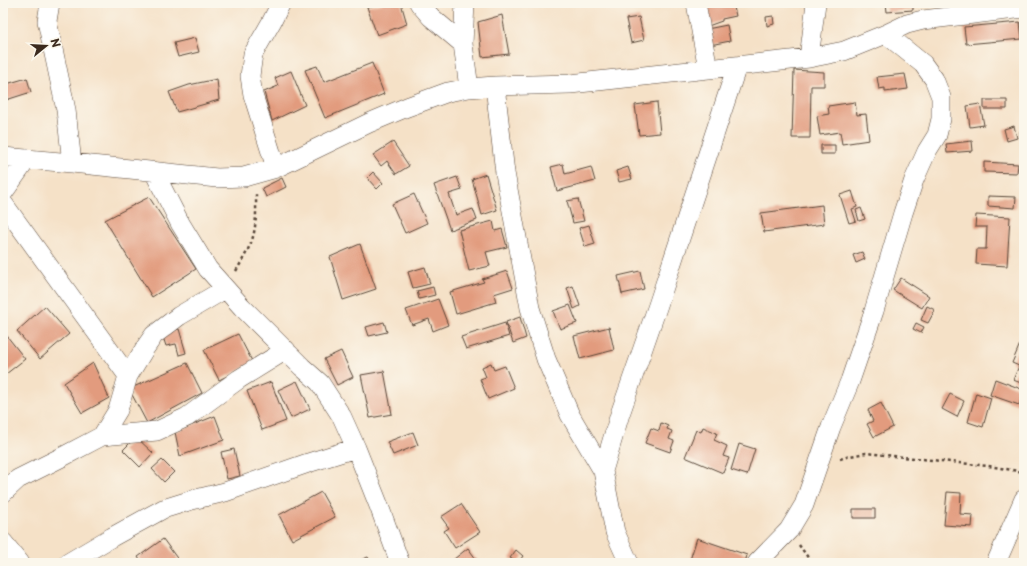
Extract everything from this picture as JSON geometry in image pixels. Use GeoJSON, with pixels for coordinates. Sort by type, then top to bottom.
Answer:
{"type":"FeatureCollection","features":[{"type":"Feature","properties":{"kind":"street"},"geometry":{"type":"LineString","coordinates":[[50,3],[47,21],[66,110],[72,163]]}},
{"type":"Feature","properties":{"kind":"street"},"geometry":{"type":"LineString","coordinates":[[276,168],[253,95],[250,76],[253,54],[281,3]]}},
{"type":"Feature","properties":{"kind":"street"},"geometry":{"type":"LineString","coordinates":[[420,3],[431,17],[463,44]]}},
{"type":"Feature","properties":{"kind":"street"},"geometry":{"type":"LineString","coordinates":[[465,3],[463,44],[469,88]]}},
{"type":"Feature","properties":{"kind":"street"},"geometry":{"type":"LineString","coordinates":[[696,3],[708,70]]}},
{"type":"Feature","properties":{"kind":"street"},"geometry":{"type":"LineString","coordinates":[[809,58],[816,3]]}},
{"type":"Feature","properties":{"kind":"street"},"geometry":{"type":"LineString","coordinates":[[3,157],[217,178],[244,177],[276,168],[369,123],[448,92],[469,88],[495,86],[570,84],[809,58],[844,51],[886,34],[907,24],[923,11],[1024,8]]}},
{"type":"Feature","properties":{"kind":"street"},"geometry":{"type":"LineString","coordinates":[[757,563],[788,530],[804,505],[874,311],[902,213],[914,180],[927,151],[937,135],[941,119],[941,97],[934,79],[923,64],[886,34]]}},
{"type":"Feature","properties":{"kind":"street"},"geometry":{"type":"LineString","coordinates":[[603,471],[620,414],[658,305],[736,66]]}},
{"type":"Feature","properties":{"kind":"street"},"geometry":{"type":"LineString","coordinates":[[495,86],[505,172],[530,308],[546,359],[570,415],[603,471],[615,532],[629,563]]}},
{"type":"Feature","properties":{"kind":"street"},"geometry":{"type":"LineString","coordinates":[[3,193],[27,159]]}},
{"type":"Feature","properties":{"kind":"street"},"geometry":{"type":"LineString","coordinates":[[154,172],[180,223],[208,269],[242,307],[320,383],[342,418],[356,448],[400,563]]}},
{"type":"Feature","properties":{"kind":"street"},"geometry":{"type":"LineString","coordinates":[[3,203],[128,376]]}},
{"type":"Feature","properties":{"kind":"street"},"geometry":{"type":"LineString","coordinates":[[102,436],[118,410],[128,376],[154,335],[179,316],[225,289]]}},
{"type":"Feature","properties":{"kind":"street"},"geometry":{"type":"LineString","coordinates":[[3,493],[18,479],[102,436],[157,431],[187,417],[238,379],[286,350]]}},
{"type":"Feature","properties":{"kind":"street"},"geometry":{"type":"LineString","coordinates":[[68,563],[112,536],[163,509],[225,492],[356,448]]}},
{"type":"Feature","properties":{"kind":"street"},"geometry":{"type":"LineString","coordinates":[[996,563],[1024,500]]}},
{"type":"Feature","properties":{"kind":"street"},"geometry":{"type":"LineString","coordinates":[[3,542],[20,563]]}},
{"type":"Feature","properties":{"kind":"path"},"geometry":{"type":"LineString","coordinates":[[225,289],[243,260],[252,239],[256,216],[256,174]]}},
{"type":"Feature","properties":{"kind":"path"},"geometry":{"type":"LineString","coordinates":[[838,460],[850,456],[866,454],[988,466],[1024,472]]}},
{"type":"Feature","properties":{"kind":"building"},"geometry":{"type":"Polygon","coordinates":[[[384,3],[401,3],[407,24],[377,35],[367,7],[384,3]]]}},
{"type":"Feature","properties":{"kind":"building"},"geometry":{"type":"Polygon","coordinates":[[[702,3],[733,3],[736,16],[722,19],[722,21],[708,26],[702,3]]]}},
{"type":"Feature","properties":{"kind":"building"},"geometry":{"type":"Polygon","coordinates":[[[886,3],[913,3],[913,10],[887,12],[886,3]]]}},
{"type":"Feature","properties":{"kind":"building"},"geometry":{"type":"Polygon","coordinates":[[[502,15],[509,54],[482,57],[478,22],[502,15]]]}},
{"type":"Feature","properties":{"kind":"building"},"geometry":{"type":"Polygon","coordinates":[[[773,16],[774,24],[767,26],[766,17],[773,16]]]}},
{"type":"Feature","properties":{"kind":"building"},"geometry":{"type":"Polygon","coordinates":[[[639,17],[644,40],[631,43],[626,19],[639,17]]]}},
{"type":"Feature","properties":{"kind":"building"},"geometry":{"type":"Polygon","coordinates":[[[1020,22],[1022,39],[966,44],[964,27],[1020,22]]]}},
{"type":"Feature","properties":{"kind":"building"},"geometry":{"type":"Polygon","coordinates":[[[727,25],[730,41],[710,45],[707,29],[727,25]]]}},
{"type":"Feature","properties":{"kind":"building"},"geometry":{"type":"Polygon","coordinates":[[[195,38],[199,52],[178,57],[174,43],[195,38]]]}},
{"type":"Feature","properties":{"kind":"building"},"geometry":{"type":"Polygon","coordinates":[[[372,63],[384,94],[325,118],[305,70],[317,66],[324,82],[372,63]]]}},
{"type":"Feature","properties":{"kind":"building"},"geometry":{"type":"Polygon","coordinates":[[[794,70],[824,72],[824,86],[811,86],[810,138],[792,138],[794,70]]]}},
{"type":"Feature","properties":{"kind":"building"},"geometry":{"type":"Polygon","coordinates":[[[291,71],[305,105],[272,121],[264,92],[278,86],[275,78],[291,71]]]}},
{"type":"Feature","properties":{"kind":"building"},"geometry":{"type":"Polygon","coordinates":[[[905,74],[908,89],[885,92],[885,88],[879,89],[877,77],[905,74]]]}},
{"type":"Feature","properties":{"kind":"building"},"geometry":{"type":"Polygon","coordinates":[[[27,78],[31,92],[3,101],[3,85],[27,78]]]}},
{"type":"Feature","properties":{"kind":"building"},"geometry":{"type":"Polygon","coordinates":[[[217,79],[219,100],[177,112],[169,92],[189,85],[217,79]]]}},
{"type":"Feature","properties":{"kind":"building"},"geometry":{"type":"Polygon","coordinates":[[[984,100],[1007,100],[1007,109],[984,109],[984,100]]]}},
{"type":"Feature","properties":{"kind":"building"},"geometry":{"type":"Polygon","coordinates":[[[657,102],[660,133],[639,135],[635,105],[657,102]]]}},
{"type":"Feature","properties":{"kind":"building"},"geometry":{"type":"Polygon","coordinates":[[[855,102],[857,115],[866,114],[869,140],[842,144],[840,132],[820,135],[817,116],[829,114],[828,106],[855,102]]]}},
{"type":"Feature","properties":{"kind":"building"},"geometry":{"type":"Polygon","coordinates":[[[980,104],[984,125],[970,127],[967,106],[980,104]]]}},
{"type":"Feature","properties":{"kind":"building"},"geometry":{"type":"Polygon","coordinates":[[[1014,126],[1017,138],[1007,141],[1004,129],[1014,126]]]}},
{"type":"Feature","properties":{"kind":"building"},"geometry":{"type":"Polygon","coordinates":[[[1020,131],[1024,131],[1024,156],[1022,156],[1020,131]]]}},
{"type":"Feature","properties":{"kind":"building"},"geometry":{"type":"Polygon","coordinates":[[[972,141],[973,151],[947,153],[946,144],[972,141]]]}},
{"type":"Feature","properties":{"kind":"building"},"geometry":{"type":"Polygon","coordinates":[[[393,142],[409,166],[396,174],[387,161],[381,166],[373,155],[393,142]]]}},
{"type":"Feature","properties":{"kind":"building"},"geometry":{"type":"Polygon","coordinates":[[[821,145],[835,145],[835,154],[821,154],[821,145]]]}},
{"type":"Feature","properties":{"kind":"building"},"geometry":{"type":"Polygon","coordinates":[[[984,162],[1018,164],[1017,173],[984,172],[984,162]]]}},
{"type":"Feature","properties":{"kind":"building"},"geometry":{"type":"Polygon","coordinates":[[[563,164],[565,174],[591,167],[595,181],[557,191],[551,167],[563,164]]]}},
{"type":"Feature","properties":{"kind":"building"},"geometry":{"type":"Polygon","coordinates":[[[628,167],[632,179],[619,182],[616,171],[628,167]]]}},
{"type":"Feature","properties":{"kind":"building"},"geometry":{"type":"Polygon","coordinates":[[[373,172],[383,183],[377,189],[367,178],[373,172]]]}},
{"type":"Feature","properties":{"kind":"building"},"geometry":{"type":"Polygon","coordinates":[[[486,174],[497,210],[482,215],[472,179],[486,174]]]}},
{"type":"Feature","properties":{"kind":"building"},"geometry":{"type":"Polygon","coordinates":[[[457,177],[462,190],[449,194],[456,215],[473,209],[477,220],[450,230],[434,185],[457,177]]]}},
{"type":"Feature","properties":{"kind":"building"},"geometry":{"type":"Polygon","coordinates":[[[282,178],[286,187],[266,197],[262,188],[282,178]]]}},
{"type":"Feature","properties":{"kind":"building"},"geometry":{"type":"Polygon","coordinates":[[[852,191],[857,207],[852,209],[856,221],[849,223],[840,195],[852,191]]]}},
{"type":"Feature","properties":{"kind":"building"},"geometry":{"type":"Polygon","coordinates":[[[414,194],[427,223],[405,233],[392,204],[414,194]]]}},
{"type":"Feature","properties":{"kind":"building"},"geometry":{"type":"Polygon","coordinates":[[[988,196],[1016,197],[1015,208],[988,206],[988,196]]]}},
{"type":"Feature","properties":{"kind":"building"},"geometry":{"type":"Polygon","coordinates":[[[149,197],[196,269],[152,297],[105,220],[149,197]]]}},
{"type":"Feature","properties":{"kind":"building"},"geometry":{"type":"Polygon","coordinates":[[[578,199],[584,221],[573,223],[567,201],[578,199]]]}},
{"type":"Feature","properties":{"kind":"building"},"geometry":{"type":"Polygon","coordinates":[[[822,205],[824,224],[764,232],[761,213],[822,205]]]}},
{"type":"Feature","properties":{"kind":"building"},"geometry":{"type":"Polygon","coordinates":[[[861,208],[865,219],[859,221],[856,210],[861,208]]]}},
{"type":"Feature","properties":{"kind":"building"},"geometry":{"type":"Polygon","coordinates":[[[976,215],[1010,217],[1007,266],[976,264],[977,249],[986,249],[987,227],[975,227],[976,215]]]}},
{"type":"Feature","properties":{"kind":"building"},"geometry":{"type":"Polygon","coordinates":[[[493,221],[495,231],[502,229],[507,247],[486,252],[490,266],[469,271],[459,230],[493,221]]]}},
{"type":"Feature","properties":{"kind":"building"},"geometry":{"type":"Polygon","coordinates":[[[589,225],[595,244],[585,247],[579,228],[589,225]]]}},
{"type":"Feature","properties":{"kind":"building"},"geometry":{"type":"Polygon","coordinates":[[[360,244],[376,289],[343,300],[330,257],[360,244]]]}},
{"type":"Feature","properties":{"kind":"building"},"geometry":{"type":"Polygon","coordinates":[[[862,252],[865,259],[856,263],[853,255],[862,252]]]}},
{"type":"Feature","properties":{"kind":"building"},"geometry":{"type":"Polygon","coordinates":[[[425,267],[430,284],[413,288],[408,272],[425,267]]]}},
{"type":"Feature","properties":{"kind":"building"},"geometry":{"type":"Polygon","coordinates":[[[507,271],[513,288],[494,294],[496,302],[456,314],[450,292],[484,282],[482,279],[507,271]]]}},
{"type":"Feature","properties":{"kind":"building"},"geometry":{"type":"Polygon","coordinates":[[[640,271],[644,289],[622,294],[618,276],[640,271]]]}},
{"type":"Feature","properties":{"kind":"building"},"geometry":{"type":"Polygon","coordinates":[[[901,278],[929,296],[922,308],[893,290],[901,278]]]}},
{"type":"Feature","properties":{"kind":"building"},"geometry":{"type":"Polygon","coordinates":[[[573,286],[580,306],[574,309],[567,288],[573,286]]]}},
{"type":"Feature","properties":{"kind":"building"},"geometry":{"type":"Polygon","coordinates":[[[433,287],[435,295],[419,299],[417,291],[433,287]]]}},
{"type":"Feature","properties":{"kind":"building"},"geometry":{"type":"Polygon","coordinates":[[[438,299],[448,325],[433,331],[429,319],[412,325],[406,310],[438,299]]]}},
{"type":"Feature","properties":{"kind":"building"},"geometry":{"type":"Polygon","coordinates":[[[570,305],[577,323],[560,329],[553,311],[570,305]]]}},
{"type":"Feature","properties":{"kind":"building"},"geometry":{"type":"Polygon","coordinates":[[[45,306],[69,334],[40,359],[17,331],[45,306]]]}},
{"type":"Feature","properties":{"kind":"building"},"geometry":{"type":"Polygon","coordinates":[[[927,306],[935,310],[928,323],[921,320],[927,306]]]}},
{"type":"Feature","properties":{"kind":"building"},"geometry":{"type":"Polygon","coordinates":[[[520,317],[526,338],[513,343],[506,322],[520,317]]]}},
{"type":"Feature","properties":{"kind":"building"},"geometry":{"type":"Polygon","coordinates":[[[384,322],[387,332],[369,336],[366,327],[384,322]]]}},
{"type":"Feature","properties":{"kind":"building"},"geometry":{"type":"Polygon","coordinates":[[[505,323],[509,336],[466,349],[461,337],[505,323]]]}},
{"type":"Feature","properties":{"kind":"building"},"geometry":{"type":"Polygon","coordinates":[[[916,323],[924,327],[921,333],[913,329],[916,323]]]}},
{"type":"Feature","properties":{"kind":"building"},"geometry":{"type":"Polygon","coordinates":[[[609,327],[614,350],[580,359],[574,336],[609,327]]]}},
{"type":"Feature","properties":{"kind":"building"},"geometry":{"type":"Polygon","coordinates":[[[179,329],[186,353],[179,355],[176,344],[166,346],[162,334],[179,329]]]}},
{"type":"Feature","properties":{"kind":"building"},"geometry":{"type":"Polygon","coordinates":[[[3,331],[25,359],[6,374],[3,371],[3,331]]]}},
{"type":"Feature","properties":{"kind":"building"},"geometry":{"type":"Polygon","coordinates":[[[238,334],[253,363],[219,380],[204,350],[238,334]]]}},
{"type":"Feature","properties":{"kind":"building"},"geometry":{"type":"Polygon","coordinates":[[[1020,344],[1024,346],[1024,384],[1013,380],[1019,366],[1012,363],[1020,344]]]}},
{"type":"Feature","properties":{"kind":"building"},"geometry":{"type":"Polygon","coordinates":[[[341,351],[353,377],[337,385],[324,359],[341,351]]]}},
{"type":"Feature","properties":{"kind":"building"},"geometry":{"type":"Polygon","coordinates":[[[93,363],[109,398],[82,413],[64,383],[93,363]]]}},
{"type":"Feature","properties":{"kind":"building"},"geometry":{"type":"Polygon","coordinates":[[[187,363],[202,393],[147,423],[129,389],[187,363]]]}},
{"type":"Feature","properties":{"kind":"building"},"geometry":{"type":"Polygon","coordinates":[[[491,363],[494,370],[505,366],[514,388],[488,399],[480,379],[486,377],[482,367],[491,363]]]}},
{"type":"Feature","properties":{"kind":"building"},"geometry":{"type":"Polygon","coordinates":[[[384,371],[392,414],[370,418],[361,375],[384,371]]]}},
{"type":"Feature","properties":{"kind":"building"},"geometry":{"type":"Polygon","coordinates":[[[995,379],[1024,390],[1019,405],[990,395],[995,379]]]}},
{"type":"Feature","properties":{"kind":"building"},"geometry":{"type":"Polygon","coordinates":[[[297,381],[310,409],[291,418],[278,390],[297,381]]]}},
{"type":"Feature","properties":{"kind":"building"},"geometry":{"type":"Polygon","coordinates":[[[271,382],[286,421],[262,430],[247,391],[271,382]]]}},
{"type":"Feature","properties":{"kind":"building"},"geometry":{"type":"Polygon","coordinates":[[[976,393],[991,398],[983,427],[968,422],[976,393]]]}},
{"type":"Feature","properties":{"kind":"building"},"geometry":{"type":"Polygon","coordinates":[[[950,394],[964,401],[957,417],[942,409],[950,394]]]}},
{"type":"Feature","properties":{"kind":"building"},"geometry":{"type":"Polygon","coordinates":[[[881,403],[893,427],[874,437],[867,424],[873,421],[868,410],[881,403]]]}},
{"type":"Feature","properties":{"kind":"building"},"geometry":{"type":"Polygon","coordinates":[[[215,416],[224,440],[180,456],[175,432],[215,416]]]}},
{"type":"Feature","properties":{"kind":"building"},"geometry":{"type":"Polygon","coordinates":[[[661,423],[668,426],[667,429],[672,431],[669,439],[674,441],[670,452],[645,443],[651,428],[659,431],[661,423]]]}},
{"type":"Feature","properties":{"kind":"building"},"geometry":{"type":"Polygon","coordinates":[[[703,427],[717,433],[714,440],[727,446],[723,456],[729,458],[723,473],[685,457],[696,430],[701,432],[703,427]]]}},
{"type":"Feature","properties":{"kind":"building"},"geometry":{"type":"Polygon","coordinates":[[[413,432],[418,445],[393,455],[387,442],[413,432]]]}},
{"type":"Feature","properties":{"kind":"building"},"geometry":{"type":"Polygon","coordinates":[[[136,437],[153,453],[140,467],[123,450],[136,437]]]}},
{"type":"Feature","properties":{"kind":"building"},"geometry":{"type":"Polygon","coordinates":[[[739,444],[755,449],[747,475],[731,470],[739,444]]]}},
{"type":"Feature","properties":{"kind":"building"},"geometry":{"type":"Polygon","coordinates":[[[234,449],[240,476],[227,479],[221,452],[234,449]]]}},
{"type":"Feature","properties":{"kind":"building"},"geometry":{"type":"Polygon","coordinates":[[[162,460],[174,472],[164,482],[152,469],[162,460]]]}},
{"type":"Feature","properties":{"kind":"building"},"geometry":{"type":"Polygon","coordinates":[[[321,492],[335,517],[292,540],[279,515],[321,492]]]}},
{"type":"Feature","properties":{"kind":"building"},"geometry":{"type":"Polygon","coordinates":[[[947,492],[961,493],[960,514],[973,515],[972,527],[944,525],[947,492]]]}},
{"type":"Feature","properties":{"kind":"building"},"geometry":{"type":"Polygon","coordinates":[[[461,504],[480,532],[455,548],[444,531],[449,528],[441,517],[461,504]]]}},
{"type":"Feature","properties":{"kind":"building"},"geometry":{"type":"Polygon","coordinates":[[[853,509],[875,509],[875,518],[853,518],[853,509]]]}},
{"type":"Feature","properties":{"kind":"building"},"geometry":{"type":"Polygon","coordinates":[[[697,538],[747,555],[745,563],[689,563],[697,538]]]}},
{"type":"Feature","properties":{"kind":"building"},"geometry":{"type":"Polygon","coordinates":[[[163,539],[179,561],[177,563],[142,563],[138,557],[163,539]]]}},
{"type":"Feature","properties":{"kind":"building"},"geometry":{"type":"Polygon","coordinates":[[[468,548],[479,563],[449,563],[468,548]]]}},
{"type":"Feature","properties":{"kind":"building"},"geometry":{"type":"Polygon","coordinates":[[[516,550],[523,556],[518,563],[510,558],[516,550]]]}},
{"type":"Feature","properties":{"kind":"building"},"geometry":{"type":"Polygon","coordinates":[[[368,557],[371,563],[353,563],[368,557]]]}}]}
